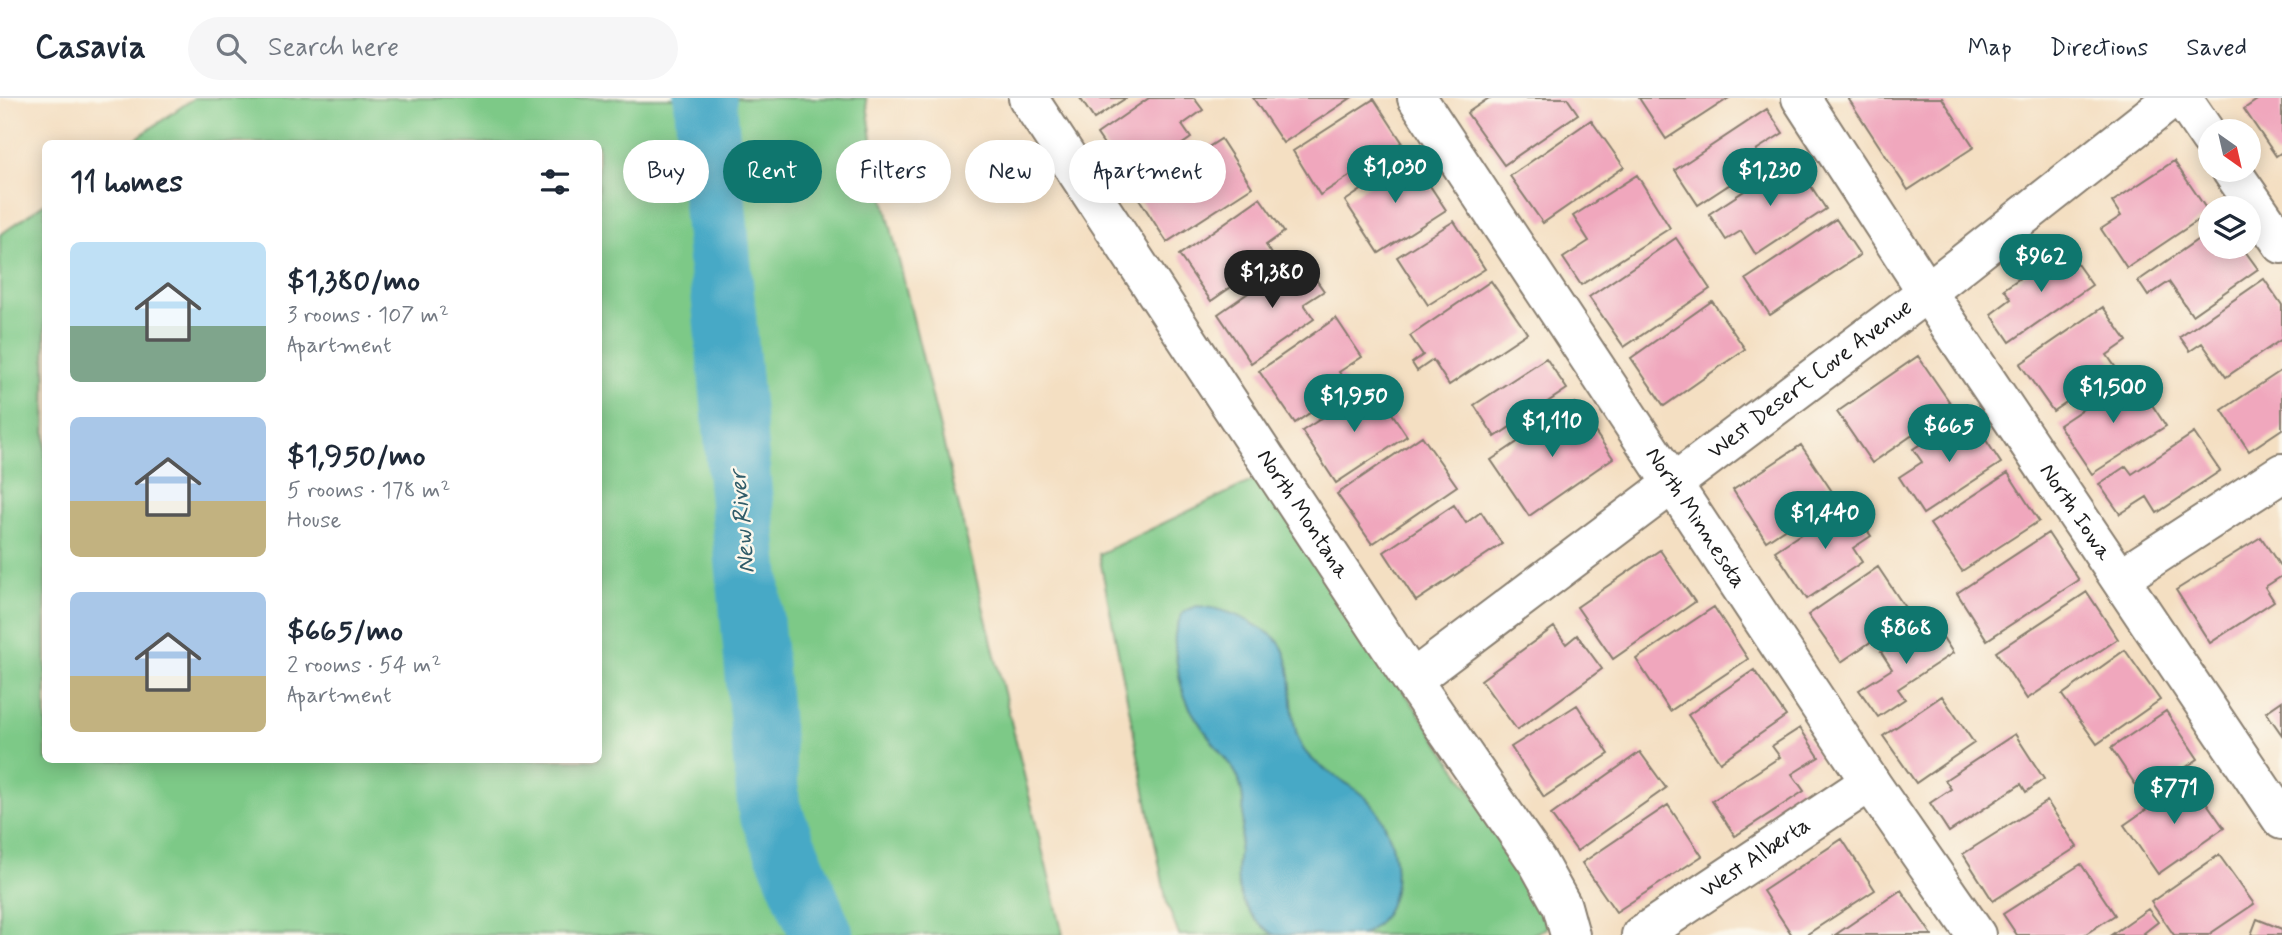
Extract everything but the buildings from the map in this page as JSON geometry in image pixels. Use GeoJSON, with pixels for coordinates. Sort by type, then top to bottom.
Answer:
{"type":"FeatureCollection","features":[{"type":"Feature","properties":{"kind":"lane","name":"North Montana"},"geometry":{"type":"LineString","coordinates":[[1028,98],[1412,680],[1538,863],[1562,906],[1570,935]]}},
{"type":"Feature","properties":{"kind":"lane","name":"North Minnesota"},"geometry":{"type":"LineString","coordinates":[[1417,98],[1870,782],[1976,935]]}},
{"type":"Feature","properties":{"kind":"lane","name":"North Iowa"},"geometry":{"type":"LineString","coordinates":[[1801,98],[1927,292],[2122,577],[2282,820]]}},
{"type":"Feature","properties":{"kind":"lane","name":"West Desert Cove Avenue"},"geometry":{"type":"LineString","coordinates":[[1412,680],[1927,292],[2173,98]]}},
{"type":"Feature","properties":{"kind":"lane"},"geometry":{"type":"LineString","coordinates":[[2182,98],[2198,121]]}},
{"type":"Feature","properties":{"kind":"lane"},"geometry":{"type":"LineString","coordinates":[[2239,182],[2282,244]]}},
{"type":"Feature","properties":{"kind":"lane"},"geometry":{"type":"LineString","coordinates":[[2122,577],[2282,474]]}},
{"type":"Feature","properties":{"kind":"lane","name":"West Alberta"},"geometry":{"type":"LineString","coordinates":[[1641,935],[1870,782]]}},
{"type":"Feature","properties":{"kind":"green space"},"geometry":{"type":"Polygon","coordinates":[[[194,98],[866,98],[872,140],[836,140],[836,203],[885,203],[1063,935],[0,935],[0,235],[42,205],[42,763],[602,763],[602,140],[134,140],[194,98]]]}},
{"type":"Feature","properties":{"kind":"green space"},"geometry":{"type":"Polygon","coordinates":[[[1260,477],[1535,886],[1547,928],[1531,935],[1179,935],[1167,904],[1099,554],[1260,477]]]}},
{"type":"Feature","properties":{"kind":"water"},"geometry":{"type":"Polygon","coordinates":[[[1197,606],[1235,615],[1275,638],[1288,661],[1294,723],[1304,750],[1318,764],[1367,799],[1379,814],[1393,850],[1396,870],[1394,890],[1388,908],[1378,923],[1362,935],[1274,935],[1254,917],[1242,899],[1238,881],[1243,805],[1239,780],[1192,711],[1179,678],[1175,632],[1183,612],[1197,606]]]}},
{"type":"Feature","properties":{"kind":"waterway","name":"New River"},"geometry":{"type":"LineString","coordinates":[[705,98],[769,809],[822,935]]}}]}
